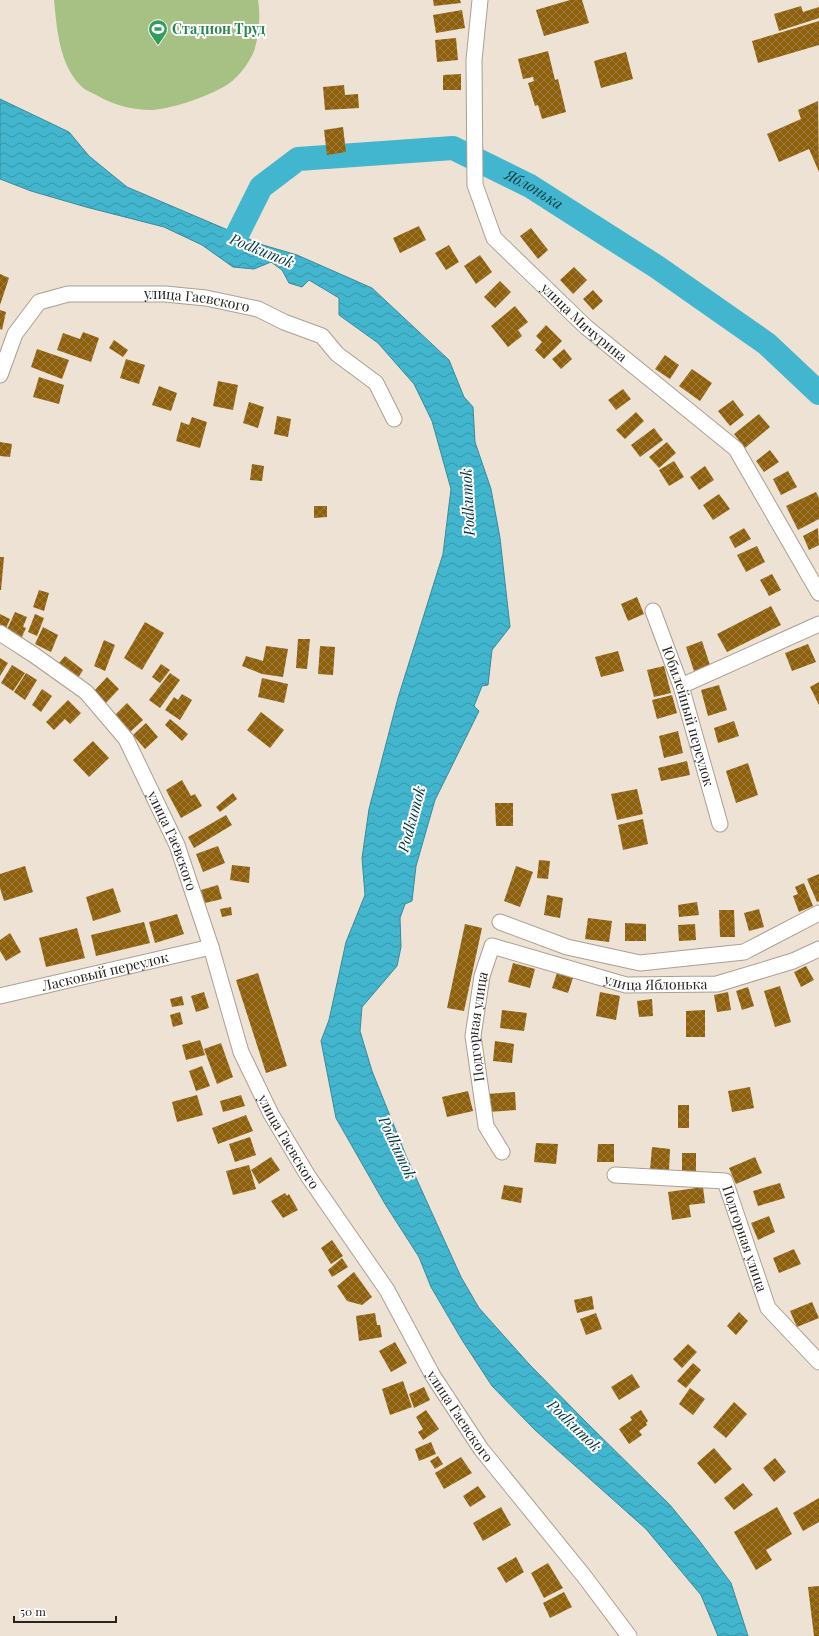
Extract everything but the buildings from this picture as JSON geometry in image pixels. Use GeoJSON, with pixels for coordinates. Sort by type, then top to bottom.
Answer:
{"type":"FeatureCollection","features":[{"type":"Feature","properties":{"kind":"street","name":"улица Мичурина"},"geometry":{"type":"LineString","coordinates":[[480,0],[474,60],[475,185],[494,238],[586,327],[736,449],[819,593]]}},
{"type":"Feature","properties":{"kind":"street","name":"улица Гаевского"},"geometry":{"type":"LineString","coordinates":[[0,375],[15,334],[38,302],[68,294],[165,294],[206,298],[258,309],[284,322],[322,336],[337,354],[376,383],[394,419]]}},
{"type":"Feature","properties":{"kind":"street","name":"Юбилейный переулок"},"geometry":{"type":"LineString","coordinates":[[653,611],[681,686],[720,824]]}},
{"type":"Feature","properties":{"kind":"street"},"geometry":{"type":"LineString","coordinates":[[681,686],[819,624]]}},
{"type":"Feature","properties":{"kind":"street","name":"улица Гаевского"},"geometry":{"type":"LineString","coordinates":[[0,633],[86,692],[126,739],[177,845],[211,947],[241,1052],[271,1114],[308,1176],[387,1290],[433,1376],[481,1449],[584,1576],[629,1636]]}},
{"type":"Feature","properties":{"kind":"street","name":"улица Яблонька"},"geometry":{"type":"LineString","coordinates":[[500,922],[567,947],[640,962],[744,952],[819,913]]}},
{"type":"Feature","properties":{"kind":"street","name":"улица Яблонька"},"geometry":{"type":"LineString","coordinates":[[492,946],[626,985],[717,984],[793,961],[819,950]]}},
{"type":"Feature","properties":{"kind":"street","name":"Подгорная улица"},"geometry":{"type":"LineString","coordinates":[[492,946],[482,976],[473,1036],[486,1126],[502,1152]]}},
{"type":"Feature","properties":{"kind":"street","name":"Ласковый переулок"},"geometry":{"type":"LineString","coordinates":[[0,996],[211,947]]}},
{"type":"Feature","properties":{"kind":"street","name":"Подгорная улица"},"geometry":{"type":"LineString","coordinates":[[615,1175],[725,1181],[768,1308],[819,1362]]}},
{"type":"Feature","properties":{"kind":"green space","name":"Стадион Труд"},"geometry":{"type":"Polygon","coordinates":[[[54,0],[258,0],[259,22],[257,39],[253,53],[246,65],[231,82],[224,87],[204,96],[170,107],[151,110],[131,108],[110,102],[86,90],[73,76],[63,56],[60,45],[54,0]]]}},
{"type":"Feature","properties":{"kind":"water","name":"Podkumok"},"geometry":{"type":"Polygon","coordinates":[[[0,99],[69,132],[89,156],[127,187],[263,245],[297,255],[372,288],[449,360],[464,397],[473,407],[475,442],[491,489],[500,538],[510,627],[492,650],[488,685],[482,686],[474,706],[479,711],[435,800],[416,866],[412,901],[405,904],[400,918],[401,947],[397,966],[362,1007],[360,1031],[372,1071],[407,1158],[461,1277],[479,1308],[529,1364],[670,1505],[698,1539],[731,1583],[748,1636],[718,1636],[701,1595],[646,1529],[535,1430],[492,1386],[462,1340],[431,1287],[419,1257],[385,1204],[336,1118],[321,1041],[329,1020],[346,942],[365,895],[362,858],[369,809],[398,698],[443,554],[451,489],[432,421],[414,384],[378,343],[339,315],[339,298],[309,280],[302,287],[289,283],[282,270],[271,262],[254,269],[233,267],[202,245],[164,227],[31,191],[0,179],[0,99]]]}},
{"type":"Feature","properties":{"kind":"waterway","name":"Яблонька"},"geometry":{"type":"LineString","coordinates":[[235,239],[261,187],[298,159],[453,148],[530,186],[657,267],[767,344],[819,393]]}},
{"type":"Feature","properties":{"kind":"place","name":"Стадион Труд"},"geometry":{"type":"Point","coordinates":[158,46]}}]}
